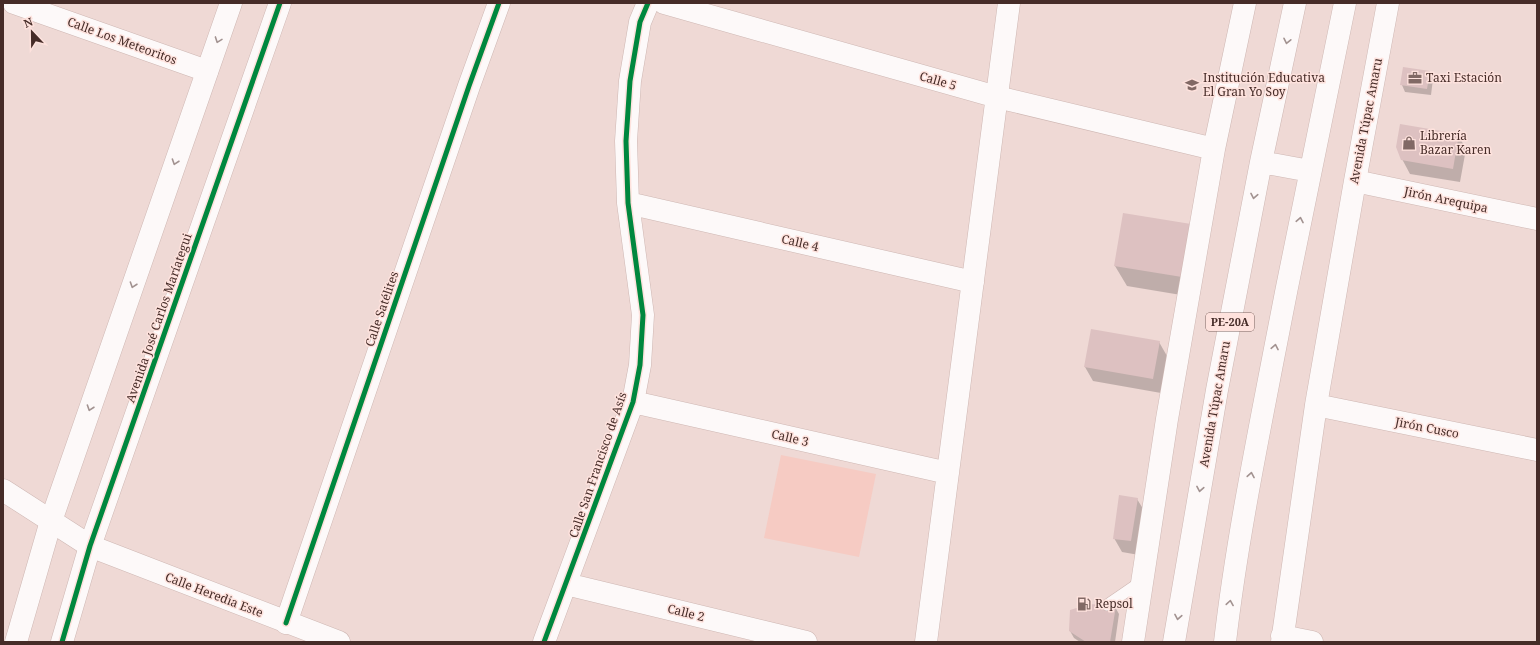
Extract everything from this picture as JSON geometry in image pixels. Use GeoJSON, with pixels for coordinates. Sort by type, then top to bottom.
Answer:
{"type":"FeatureCollection","features":[{"type":"Feature","properties":{"kind":"main road","name":"Calle Los Meteoritos"},"geometry":{"type":"LineString","coordinates":[[14,3],[207,72]]}},
{"type":"Feature","properties":{"kind":"main road"},"geometry":{"type":"LineString","coordinates":[[16,642],[51,521],[231,3]]}},
{"type":"Feature","properties":{"kind":"main road","name":"Avenida José Carlos Maríategui"},"geometry":{"type":"LineString","coordinates":[[62,642],[90,546],[280,3]]}},
{"type":"Feature","properties":{"kind":"main road","name":"Calle Satélites"},"geometry":{"type":"LineString","coordinates":[[286,623],[469,86],[499,3]]}},
{"type":"Feature","properties":{"kind":"main road","name":"Calle San Francisco de Asís"},"geometry":{"type":"LineString","coordinates":[[544,642],[633,402],[640,365],[643,315],[628,203],[626,141],[630,80],[640,22],[648,3]]}},
{"type":"Feature","properties":{"kind":"main road","name":"Calle 5"},"geometry":{"type":"LineString","coordinates":[[664,3],[997,97],[1214,149]]}},
{"type":"Feature","properties":{"kind":"main road"},"geometry":{"type":"LineString","coordinates":[[926,642],[1009,3]]}},
{"type":"Feature","properties":{"kind":"main road"},"geometry":{"type":"LineString","coordinates":[[1133,642],[1167,419],[1214,149],[1245,3]]}},
{"type":"Feature","properties":{"kind":"main road","name":"Avenida Túpac Amaru"},"geometry":{"type":"LineString","coordinates":[[1174,642],[1217,390],[1261,162],[1295,3]]}},
{"type":"Feature","properties":{"kind":"main road"},"geometry":{"type":"LineString","coordinates":[[1224,642],[1244,511],[1310,171],[1345,3]]}},
{"type":"Feature","properties":{"kind":"main road","name":"Avenida Túpac Amaru"},"geometry":{"type":"LineString","coordinates":[[1282,639],[1316,405],[1355,180],[1388,3]]}},
{"type":"Feature","properties":{"kind":"main road"},"geometry":{"type":"LineString","coordinates":[[1261,162],[1310,171]]}},
{"type":"Feature","properties":{"kind":"main road","name":"Jirón Arequipa"},"geometry":{"type":"LineString","coordinates":[[1355,180],[1537,219]]}},
{"type":"Feature","properties":{"kind":"main road","name":"Calle 4"},"geometry":{"type":"LineString","coordinates":[[628,203],[973,282]]}},
{"type":"Feature","properties":{"kind":"main road","name":"Calle 3"},"geometry":{"type":"LineString","coordinates":[[633,402],[948,473]]}},
{"type":"Feature","properties":{"kind":"main road","name":"Jirón Cusco"},"geometry":{"type":"LineString","coordinates":[[1316,405],[1537,450]]}},
{"type":"Feature","properties":{"kind":"main road","name":"Calle Heredia Este"},"geometry":{"type":"LineString","coordinates":[[3,490],[90,546],[286,623],[339,642]]}},
{"type":"Feature","properties":{"kind":"main road","name":"Calle 2"},"geometry":{"type":"LineString","coordinates":[[566,584],[806,642]]}},
{"type":"Feature","properties":{"kind":"main road"},"geometry":{"type":"LineString","coordinates":[[1282,639],[1312,642]]}},
{"type":"Feature","properties":{"kind":"lane"},"geometry":{"type":"LineString","coordinates":[[1108,605],[1142,580]]}},
{"type":"Feature","properties":{"kind":"shaded area"},"geometry":{"type":"Polygon","coordinates":[[[781,455],[876,474],[859,557],[764,538],[781,455]]]}},
{"type":"Feature","properties":{"kind":"building","name":"Taxi Estación"},"geometry":{"type":"Polygon","coordinates":[[[1403,67],[1430,71],[1427,89],[1400,85],[1403,67]]]}},
{"type":"Feature","properties":{"kind":"building"},"geometry":{"type":"Polygon","coordinates":[[[1400,124],[1459,134],[1453,169],[1401,160],[1396,147],[1400,124]]]}},
{"type":"Feature","properties":{"kind":"building"},"geometry":{"type":"Polygon","coordinates":[[[1123,213],[1191,224],[1182,277],[1114,266],[1123,213]]]}},
{"type":"Feature","properties":{"kind":"building"},"geometry":{"type":"Polygon","coordinates":[[[1091,329],[1160,341],[1153,379],[1084,367],[1091,329]]]}},
{"type":"Feature","properties":{"kind":"building"},"geometry":{"type":"Polygon","coordinates":[[[1119,495],[1138,498],[1131,541],[1113,539],[1119,495]]]}},
{"type":"Feature","properties":{"kind":"building"},"geometry":{"type":"Polygon","coordinates":[[[1090,604],[1116,606],[1110,642],[1086,642],[1069,631],[1070,610],[1090,604]]]}},
{"type":"Feature","properties":{"kind":"cycle path"},"geometry":{"type":"LineString","coordinates":[[62,642],[90,546],[280,3]]}},
{"type":"Feature","properties":{"kind":"cycle path"},"geometry":{"type":"LineString","coordinates":[[286,623],[469,86],[499,3]]}},
{"type":"Feature","properties":{"kind":"cycle path"},"geometry":{"type":"LineString","coordinates":[[544,642],[633,402],[640,365],[643,315],[628,203],[626,141],[630,81],[640,22],[648,3]]}},
{"type":"Feature","properties":{"kind":"place","name":"Taxi Estación"},"geometry":{"type":"Point","coordinates":[1415,78]}},
{"type":"Feature","properties":{"kind":"place","name":"Institución Educativa El Gran Yo Soy"},"geometry":{"type":"Point","coordinates":[1192,85]}},
{"type":"Feature","properties":{"kind":"place","name":"Librería Bazar Karen"},"geometry":{"type":"Point","coordinates":[1409,143]}},
{"type":"Feature","properties":{"kind":"place","name":"Repsol"},"geometry":{"type":"Point","coordinates":[1084,604]}}]}
